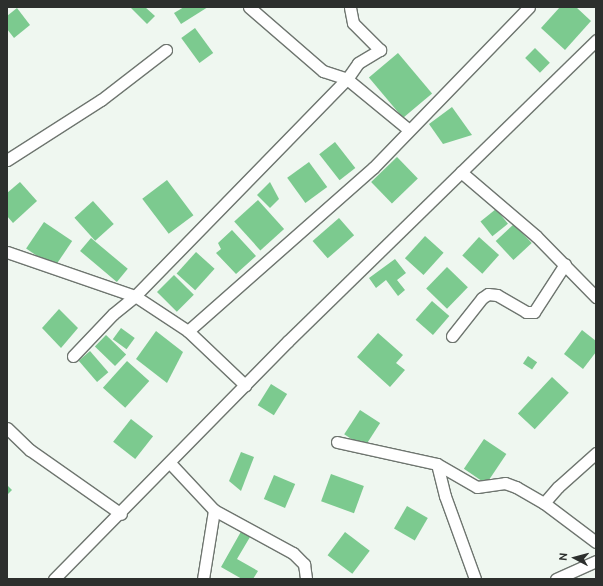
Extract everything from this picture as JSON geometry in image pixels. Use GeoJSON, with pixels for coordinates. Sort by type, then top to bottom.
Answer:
{"type":"FeatureCollection","features":[{"type":"Feature","properties":{"kind":"street"},"geometry":{"type":"LineString","coordinates":[[249,7],[323,71],[347,79],[409,130]]}},
{"type":"Feature","properties":{"kind":"street"},"geometry":{"type":"LineString","coordinates":[[73,356],[113,314],[135,296],[347,79],[358,63],[380,50],[353,23],[350,7]]}},
{"type":"Feature","properties":{"kind":"street"},"geometry":{"type":"LineString","coordinates":[[188,331],[373,168],[529,7]]}},
{"type":"Feature","properties":{"kind":"street"},"geometry":{"type":"LineString","coordinates":[[54,579],[121,514],[245,385],[596,40]]}},
{"type":"Feature","properties":{"kind":"street"},"geometry":{"type":"LineString","coordinates":[[7,160],[101,100],[166,50]]}},
{"type":"Feature","properties":{"kind":"street"},"geometry":{"type":"LineString","coordinates":[[461,172],[490,195],[565,264],[596,297]]}},
{"type":"Feature","properties":{"kind":"street"},"geometry":{"type":"LineString","coordinates":[[9,255],[135,296],[188,331],[245,385]]}},
{"type":"Feature","properties":{"kind":"street"},"geometry":{"type":"LineString","coordinates":[[452,336],[482,298],[488,294],[497,295],[526,312],[534,312],[565,264]]}},
{"type":"Feature","properties":{"kind":"street"},"geometry":{"type":"LineString","coordinates":[[7,428],[30,450],[121,514]]}},
{"type":"Feature","properties":{"kind":"street"},"geometry":{"type":"LineString","coordinates":[[337,442],[437,464],[468,484],[486,488],[505,483],[544,503],[596,542]]}},
{"type":"Feature","properties":{"kind":"street"},"geometry":{"type":"LineString","coordinates":[[544,503],[558,487],[596,453]]}},
{"type":"Feature","properties":{"kind":"street"},"geometry":{"type":"LineString","coordinates":[[170,463],[214,510],[293,553],[304,564],[306,579]]}},
{"type":"Feature","properties":{"kind":"street"},"geometry":{"type":"LineString","coordinates":[[437,464],[445,496],[475,579]]}},
{"type":"Feature","properties":{"kind":"street"},"geometry":{"type":"LineString","coordinates":[[212,579],[204,574],[214,510]]}},
{"type":"Feature","properties":{"kind":"street"},"geometry":{"type":"LineString","coordinates":[[556,579],[596,561]]}},
{"type":"Feature","properties":{"kind":"building"},"geometry":{"type":"Polygon","coordinates":[[[130,7],[145,7],[155,16],[147,24],[130,7]]]}},
{"type":"Feature","properties":{"kind":"building"},"geometry":{"type":"Polygon","coordinates":[[[184,7],[208,7],[181,24],[174,13],[184,7]]]}},
{"type":"Feature","properties":{"kind":"building"},"geometry":{"type":"Polygon","coordinates":[[[560,7],[576,7],[591,21],[565,50],[541,28],[560,7]]]}},
{"type":"Feature","properties":{"kind":"building"},"geometry":{"type":"Polygon","coordinates":[[[17,8],[30,25],[14,38],[7,29],[7,16],[17,8]]]}},
{"type":"Feature","properties":{"kind":"building"},"geometry":{"type":"Polygon","coordinates":[[[195,28],[213,53],[199,63],[181,38],[195,28]]]}},
{"type":"Feature","properties":{"kind":"building"},"geometry":{"type":"Polygon","coordinates":[[[535,48],[550,63],[540,73],[525,58],[535,48]]]}},
{"type":"Feature","properties":{"kind":"building"},"geometry":{"type":"Polygon","coordinates":[[[398,53],[432,94],[403,118],[369,77],[398,53]]]}},
{"type":"Feature","properties":{"kind":"building"},"geometry":{"type":"Polygon","coordinates":[[[452,107],[472,135],[443,144],[429,124],[452,107]]]}},
{"type":"Feature","properties":{"kind":"building"},"geometry":{"type":"Polygon","coordinates":[[[335,142],[355,168],[340,180],[319,154],[335,142]]]}},
{"type":"Feature","properties":{"kind":"building"},"geometry":{"type":"Polygon","coordinates":[[[397,157],[418,179],[392,204],[371,182],[397,157]]]}},
{"type":"Feature","properties":{"kind":"building"},"geometry":{"type":"Polygon","coordinates":[[[309,162],[327,187],[305,203],[287,178],[309,162]]]}},
{"type":"Feature","properties":{"kind":"building"},"geometry":{"type":"Polygon","coordinates":[[[167,180],[193,215],[169,234],[142,199],[167,180]]]}},
{"type":"Feature","properties":{"kind":"building"},"geometry":{"type":"Polygon","coordinates":[[[20,182],[37,201],[13,223],[7,216],[7,193],[20,182]]]}},
{"type":"Feature","properties":{"kind":"building"},"geometry":{"type":"Polygon","coordinates":[[[270,182],[279,199],[270,208],[257,195],[270,182]]]}},
{"type":"Feature","properties":{"kind":"building"},"geometry":{"type":"Polygon","coordinates":[[[258,200],[284,229],[260,250],[234,221],[258,200]]]}},
{"type":"Feature","properties":{"kind":"building"},"geometry":{"type":"Polygon","coordinates":[[[93,201],[114,224],[95,241],[74,218],[93,201]]]}},
{"type":"Feature","properties":{"kind":"building"},"geometry":{"type":"Polygon","coordinates":[[[496,209],[508,224],[492,236],[480,222],[496,209]]]}},
{"type":"Feature","properties":{"kind":"building"},"geometry":{"type":"Polygon","coordinates":[[[339,218],[354,235],[328,258],[313,241],[339,218]]]}},
{"type":"Feature","properties":{"kind":"building"},"geometry":{"type":"Polygon","coordinates":[[[44,222],[72,241],[54,268],[26,249],[44,222]]]}},
{"type":"Feature","properties":{"kind":"building"},"geometry":{"type":"Polygon","coordinates":[[[514,224],[532,243],[513,260],[496,241],[514,224]]]}},
{"type":"Feature","properties":{"kind":"building"},"geometry":{"type":"Polygon","coordinates":[[[232,230],[256,256],[236,274],[216,253],[221,249],[218,243],[232,230]]]}},
{"type":"Feature","properties":{"kind":"building"},"geometry":{"type":"Polygon","coordinates":[[[425,236],[444,253],[424,275],[405,258],[425,236]]]}},
{"type":"Feature","properties":{"kind":"building"},"geometry":{"type":"Polygon","coordinates":[[[479,237],[499,255],[482,274],[462,256],[479,237]]]}},
{"type":"Feature","properties":{"kind":"building"},"geometry":{"type":"Polygon","coordinates":[[[91,238],[128,269],[117,282],[80,251],[91,238]]]}},
{"type":"Feature","properties":{"kind":"building"},"geometry":{"type":"Polygon","coordinates":[[[196,252],[215,269],[195,290],[177,274],[196,252]]]}},
{"type":"Feature","properties":{"kind":"building"},"geometry":{"type":"Polygon","coordinates":[[[395,259],[406,273],[397,280],[405,290],[398,296],[386,280],[376,288],[369,278],[395,259]]]}},
{"type":"Feature","properties":{"kind":"building"},"geometry":{"type":"Polygon","coordinates":[[[447,267],[468,287],[447,309],[426,289],[447,267]]]}},
{"type":"Feature","properties":{"kind":"building"},"geometry":{"type":"Polygon","coordinates":[[[174,275],[194,295],[177,312],[157,292],[174,275]]]}},
{"type":"Feature","properties":{"kind":"building"},"geometry":{"type":"Polygon","coordinates":[[[432,301],[449,316],[433,335],[416,320],[432,301]]]}},
{"type":"Feature","properties":{"kind":"building"},"geometry":{"type":"Polygon","coordinates":[[[59,309],[78,328],[61,348],[42,328],[59,309]]]}},
{"type":"Feature","properties":{"kind":"building"},"geometry":{"type":"Polygon","coordinates":[[[121,328],[135,338],[127,349],[113,339],[121,328]]]}},
{"type":"Feature","properties":{"kind":"building"},"geometry":{"type":"Polygon","coordinates":[[[582,330],[596,341],[596,352],[583,369],[564,354],[582,330]]]}},
{"type":"Feature","properties":{"kind":"building"},"geometry":{"type":"Polygon","coordinates":[[[156,331],[183,352],[167,383],[136,359],[156,331]]]}},
{"type":"Feature","properties":{"kind":"building"},"geometry":{"type":"Polygon","coordinates":[[[378,333],[403,355],[396,363],[405,370],[390,387],[357,357],[378,333]]]}},
{"type":"Feature","properties":{"kind":"building"},"geometry":{"type":"Polygon","coordinates":[[[106,335],[126,354],[115,366],[95,347],[106,335]]]}},
{"type":"Feature","properties":{"kind":"building"},"geometry":{"type":"Polygon","coordinates":[[[90,351],[108,372],[97,382],[79,361],[90,351]]]}},
{"type":"Feature","properties":{"kind":"building"},"geometry":{"type":"Polygon","coordinates":[[[528,356],[537,362],[532,370],[523,363],[528,356]]]}},
{"type":"Feature","properties":{"kind":"building"},"geometry":{"type":"Polygon","coordinates":[[[127,361],[149,381],[125,408],[103,388],[127,361]]]}},
{"type":"Feature","properties":{"kind":"building"},"geometry":{"type":"Polygon","coordinates":[[[552,377],[569,393],[535,429],[518,414],[552,377]]]}},
{"type":"Feature","properties":{"kind":"building"},"geometry":{"type":"Polygon","coordinates":[[[271,384],[287,394],[274,415],[258,405],[271,384]]]}},
{"type":"Feature","properties":{"kind":"building"},"geometry":{"type":"Polygon","coordinates":[[[360,410],[380,423],[364,447],[344,434],[360,410]]]}},
{"type":"Feature","properties":{"kind":"building"},"geometry":{"type":"Polygon","coordinates":[[[131,419],[153,436],[135,459],[113,442],[131,419]]]}},
{"type":"Feature","properties":{"kind":"building"},"geometry":{"type":"Polygon","coordinates":[[[484,439],[506,454],[486,484],[464,469],[484,439]]]}},
{"type":"Feature","properties":{"kind":"building"},"geometry":{"type":"Polygon","coordinates":[[[241,452],[254,457],[241,491],[229,481],[241,452]]]}},
{"type":"Feature","properties":{"kind":"building"},"geometry":{"type":"Polygon","coordinates":[[[331,474],[364,486],[354,513],[321,501],[331,474]]]}},
{"type":"Feature","properties":{"kind":"building"},"geometry":{"type":"Polygon","coordinates":[[[274,475],[295,484],[285,508],[264,499],[274,475]]]}},
{"type":"Feature","properties":{"kind":"building"},"geometry":{"type":"Polygon","coordinates":[[[7,485],[12,490],[7,495],[7,485]]]}},
{"type":"Feature","properties":{"kind":"building"},"geometry":{"type":"Polygon","coordinates":[[[407,506],[428,518],[415,541],[394,529],[407,506]]]}},
{"type":"Feature","properties":{"kind":"building"},"geometry":{"type":"Polygon","coordinates":[[[243,528],[250,537],[237,559],[258,571],[253,579],[242,579],[221,567],[243,528]]]}},
{"type":"Feature","properties":{"kind":"building"},"geometry":{"type":"Polygon","coordinates":[[[345,532],[370,551],[352,574],[328,555],[345,532]]]}}]}
